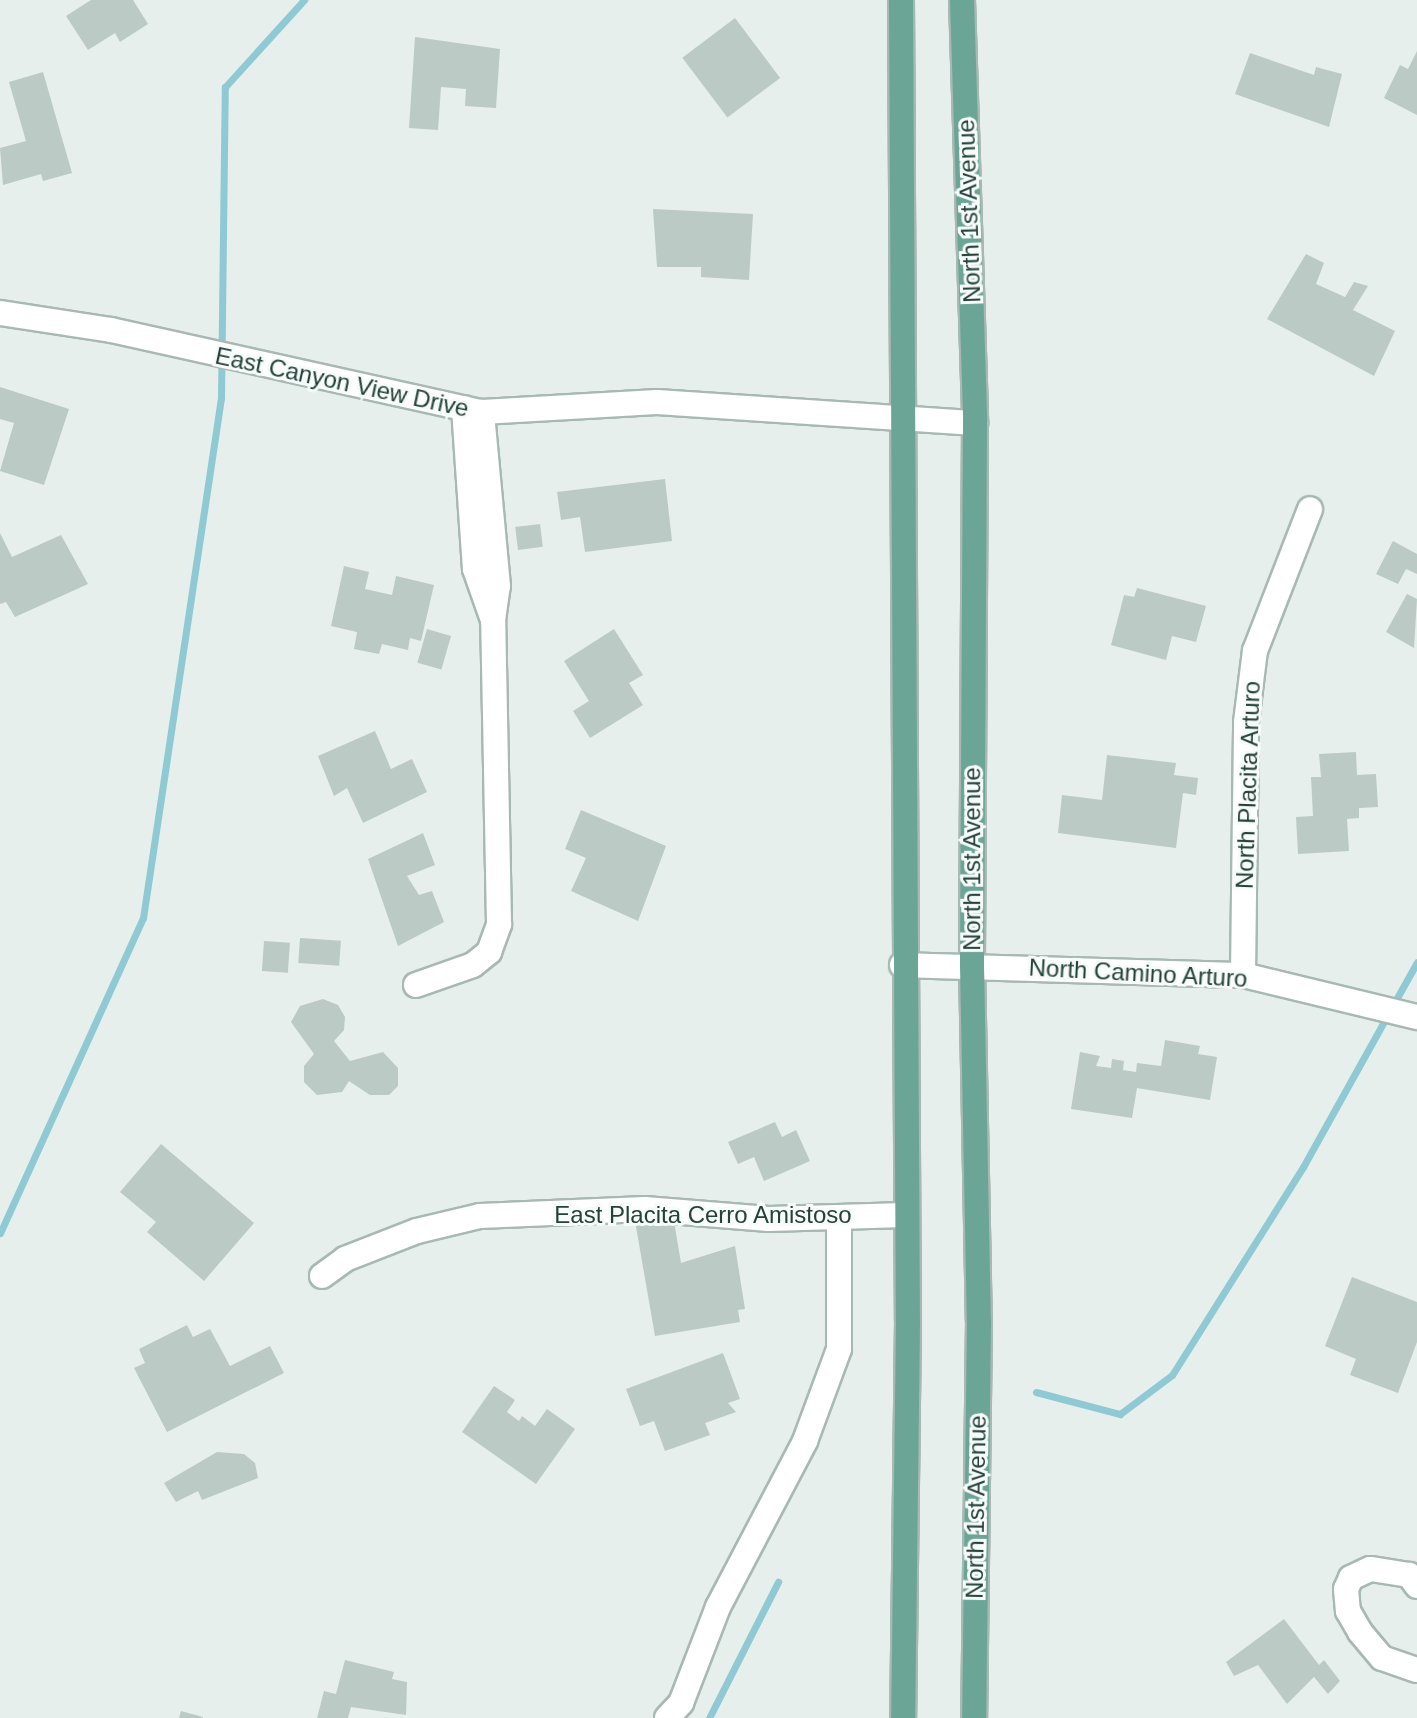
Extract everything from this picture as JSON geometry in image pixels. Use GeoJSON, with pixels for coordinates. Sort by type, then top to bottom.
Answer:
{"type":"FeatureCollection","features":[{"type":"Feature","properties":{"kind":"main road"},"geometry":{"type":"LineString","coordinates":[[901,0],[905,1215],[903,1718]]}},
{"type":"Feature","properties":{"kind":"main road","name":"North 1st Avenue"},"geometry":{"type":"LineString","coordinates":[[962,0],[975,423],[972,965],[979,1321],[974,1718]]}},
{"type":"Feature","properties":{"kind":"street","name":"East Canyon View Drive"},"geometry":{"type":"LineString","coordinates":[[0,313],[111,330],[473,410],[657,402],[903,422],[975,423]]}},
{"type":"Feature","properties":{"kind":"street"},"geometry":{"type":"LineString","coordinates":[[416,985],[473,965],[489,952],[499,924],[493,620],[475,569],[473,410]]}},
{"type":"Feature","properties":{"kind":"street","name":"North Placita Arturo"},"geometry":{"type":"LineString","coordinates":[[1243,975],[1246,722],[1255,651],[1310,509]]}},
{"type":"Feature","properties":{"kind":"street","name":"North Camino Arturo"},"geometry":{"type":"LineString","coordinates":[[902,965],[1243,975],[1417,1017]]}},
{"type":"Feature","properties":{"kind":"street","name":"East Placita Cerro Amistoso"},"geometry":{"type":"LineString","coordinates":[[322,1276],[345,1259],[417,1231],[480,1216],[645,1209],[769,1219],[905,1215]]}},
{"type":"Feature","properties":{"kind":"street"},"geometry":{"type":"LineString","coordinates":[[667,1718],[681,1703],[718,1607],[805,1441],[839,1349],[839,1217]]}},
{"type":"Feature","properties":{"kind":"street"},"geometry":{"type":"LineString","coordinates":[[1417,1586],[1409,1575],[1370,1569],[1351,1578],[1346,1589],[1348,1611],[1382,1658],[1417,1670]]}},
{"type":"Feature","properties":{"kind":"building"},"geometry":{"type":"Polygon","coordinates":[[[91,0],[133,0],[148,24],[120,42],[115,33],[88,50],[66,16],[91,0]]]}},
{"type":"Feature","properties":{"kind":"building"},"geometry":{"type":"Polygon","coordinates":[[[735,18],[780,78],[727,118],[682,58],[735,18]]]}},
{"type":"Feature","properties":{"kind":"building"},"geometry":{"type":"Polygon","coordinates":[[[415,37],[500,49],[496,108],[465,106],[466,89],[441,87],[438,130],[409,128],[415,37]]]}},
{"type":"Feature","properties":{"kind":"building"},"geometry":{"type":"Polygon","coordinates":[[[1417,51],[1417,115],[1384,98],[1400,65],[1408,69],[1417,51]]]}},
{"type":"Feature","properties":{"kind":"building"},"geometry":{"type":"Polygon","coordinates":[[[1250,53],[1314,75],[1316,67],[1342,74],[1329,127],[1235,94],[1250,53]]]}},
{"type":"Feature","properties":{"kind":"building"},"geometry":{"type":"Polygon","coordinates":[[[43,72],[72,173],[43,181],[41,174],[3,185],[0,148],[26,141],[9,82],[43,72]]]}},
{"type":"Feature","properties":{"kind":"building"},"geometry":{"type":"Polygon","coordinates":[[[653,209],[753,214],[749,280],[701,277],[701,267],[657,267],[653,209]]]}},
{"type":"Feature","properties":{"kind":"building"},"geometry":{"type":"Polygon","coordinates":[[[1306,254],[1324,263],[1316,284],[1345,297],[1354,282],[1368,286],[1353,310],[1395,331],[1374,376],[1267,319],[1306,254]]]}},
{"type":"Feature","properties":{"kind":"building"},"geometry":{"type":"Polygon","coordinates":[[[0,387],[69,409],[44,485],[0,471],[14,423],[0,419],[0,387]]]}},
{"type":"Feature","properties":{"kind":"building"},"geometry":{"type":"Polygon","coordinates":[[[665,479],[672,541],[585,552],[580,517],[561,520],[557,492],[665,479]]]}},
{"type":"Feature","properties":{"kind":"building"},"geometry":{"type":"Polygon","coordinates":[[[540,524],[543,547],[518,550],[515,527],[540,524]]]}},
{"type":"Feature","properties":{"kind":"building"},"geometry":{"type":"Polygon","coordinates":[[[0,533],[12,557],[61,535],[88,584],[15,617],[6,602],[0,604],[0,533]]]}},
{"type":"Feature","properties":{"kind":"building"},"geometry":{"type":"Polygon","coordinates":[[[1393,541],[1417,554],[1417,574],[1406,569],[1398,584],[1376,574],[1393,541]]]}},
{"type":"Feature","properties":{"kind":"building"},"geometry":{"type":"Polygon","coordinates":[[[344,566],[369,572],[365,589],[392,595],[396,576],[434,585],[421,641],[410,638],[408,650],[382,644],[379,654],[354,649],[357,632],[331,626],[344,566]]]}},
{"type":"Feature","properties":{"kind":"building"},"geometry":{"type":"Polygon","coordinates":[[[1137,588],[1206,606],[1196,642],[1172,636],[1166,660],[1111,645],[1124,595],[1134,597],[1137,588]]]}},
{"type":"Feature","properties":{"kind":"building"},"geometry":{"type":"Polygon","coordinates":[[[1407,594],[1417,599],[1414,648],[1386,632],[1407,594]]]}},
{"type":"Feature","properties":{"kind":"building"},"geometry":{"type":"Polygon","coordinates":[[[427,629],[451,636],[441,670],[417,663],[427,629]]]}},
{"type":"Feature","properties":{"kind":"building"},"geometry":{"type":"Polygon","coordinates":[[[614,629],[643,675],[629,683],[643,705],[590,738],[573,711],[589,701],[564,661],[614,629]]]}},
{"type":"Feature","properties":{"kind":"building"},"geometry":{"type":"Polygon","coordinates":[[[375,731],[391,769],[412,759],[427,792],[363,823],[347,788],[334,796],[318,756],[375,731]]]}},
{"type":"Feature","properties":{"kind":"building"},"geometry":{"type":"Polygon","coordinates":[[[1356,752],[1357,775],[1376,774],[1378,807],[1359,808],[1359,818],[1347,819],[1349,851],[1298,854],[1296,817],[1313,816],[1311,777],[1321,777],[1319,754],[1356,752]]]}},
{"type":"Feature","properties":{"kind":"building"},"geometry":{"type":"Polygon","coordinates":[[[1107,755],[1176,763],[1174,775],[1198,778],[1196,795],[1183,793],[1176,848],[1058,833],[1062,795],[1102,800],[1107,755]]]}},
{"type":"Feature","properties":{"kind":"building"},"geometry":{"type":"Polygon","coordinates":[[[581,810],[666,846],[638,921],[571,891],[586,858],[565,849],[581,810]]]}},
{"type":"Feature","properties":{"kind":"building"},"geometry":{"type":"Polygon","coordinates":[[[423,833],[435,865],[407,876],[419,895],[432,891],[444,922],[398,946],[368,859],[423,833]]]}},
{"type":"Feature","properties":{"kind":"building"},"geometry":{"type":"Polygon","coordinates":[[[300,938],[341,941],[339,966],[298,963],[300,938]]]}},
{"type":"Feature","properties":{"kind":"building"},"geometry":{"type":"Polygon","coordinates":[[[264,941],[290,943],[288,973],[262,971],[264,941]]]}},
{"type":"Feature","properties":{"kind":"building"},"geometry":{"type":"Polygon","coordinates":[[[323,999],[338,1005],[345,1017],[344,1030],[334,1041],[350,1061],[383,1052],[398,1068],[398,1086],[389,1095],[370,1095],[349,1081],[342,1092],[317,1095],[304,1082],[304,1066],[314,1054],[291,1022],[300,1006],[323,999]]]}},
{"type":"Feature","properties":{"kind":"building"},"geometry":{"type":"Polygon","coordinates":[[[1165,1040],[1200,1046],[1198,1054],[1217,1057],[1210,1100],[1137,1088],[1132,1118],[1071,1109],[1080,1052],[1100,1056],[1096,1066],[1111,1068],[1112,1059],[1124,1061],[1123,1070],[1136,1072],[1137,1063],[1161,1066],[1165,1040]]]}},
{"type":"Feature","properties":{"kind":"building"},"geometry":{"type":"Polygon","coordinates":[[[775,1122],[782,1137],[796,1130],[810,1161],[764,1181],[754,1157],[738,1164],[728,1142],[775,1122]]]}},
{"type":"Feature","properties":{"kind":"building"},"geometry":{"type":"Polygon","coordinates":[[[161,1144],[254,1223],[204,1281],[147,1232],[156,1222],[120,1192],[161,1144]]]}},
{"type":"Feature","properties":{"kind":"building"},"geometry":{"type":"Polygon","coordinates":[[[673,1215],[681,1263],[735,1246],[745,1309],[738,1310],[740,1322],[655,1336],[635,1221],[673,1215]]]}},
{"type":"Feature","properties":{"kind":"building"},"geometry":{"type":"Polygon","coordinates":[[[1352,1277],[1417,1302],[1417,1342],[1398,1393],[1350,1375],[1356,1359],[1325,1346],[1352,1277]]]}},
{"type":"Feature","properties":{"kind":"building"},"geometry":{"type":"Polygon","coordinates":[[[187,1325],[193,1337],[210,1329],[230,1366],[270,1346],[284,1373],[167,1432],[134,1368],[145,1363],[139,1349],[187,1325]]]}},
{"type":"Feature","properties":{"kind":"building"},"geometry":{"type":"Polygon","coordinates":[[[723,1353],[740,1399],[728,1403],[736,1412],[705,1423],[710,1435],[665,1451],[654,1421],[640,1426],[626,1389],[723,1353]]]}},
{"type":"Feature","properties":{"kind":"building"},"geometry":{"type":"Polygon","coordinates":[[[494,1386],[515,1400],[507,1412],[519,1421],[522,1416],[535,1426],[547,1409],[575,1429],[536,1484],[462,1432],[494,1386]]]}},
{"type":"Feature","properties":{"kind":"building"},"geometry":{"type":"Polygon","coordinates":[[[217,1452],[244,1454],[255,1463],[258,1478],[202,1500],[198,1491],[176,1502],[164,1483],[217,1452]]]}},
{"type":"Feature","properties":{"kind":"building"},"geometry":{"type":"Polygon","coordinates":[[[1284,1619],[1319,1665],[1324,1660],[1340,1681],[1328,1694],[1314,1677],[1287,1704],[1258,1665],[1234,1676],[1226,1662],[1284,1619]]]}},
{"type":"Feature","properties":{"kind":"building"},"geometry":{"type":"Polygon","coordinates":[[[345,1660],[394,1672],[392,1679],[407,1682],[406,1715],[351,1707],[348,1718],[317,1718],[324,1691],[336,1694],[345,1660]]]}},
{"type":"Feature","properties":{"kind":"building"},"geometry":{"type":"Polygon","coordinates":[[[181,1711],[203,1717],[203,1718],[179,1718],[181,1711]]]}},
{"type":"Feature","properties":{"kind":"waterway"},"geometry":{"type":"LineString","coordinates":[[0,1233],[143,918],[221,398],[225,87],[304,0]]}},
{"type":"Feature","properties":{"kind":"waterway"},"geometry":{"type":"LineString","coordinates":[[1393,1005],[1417,962]]}},
{"type":"Feature","properties":{"kind":"waterway"},"geometry":{"type":"LineString","coordinates":[[1036,1392],[1120,1414],[1172,1375],[1303,1167],[1387,1016]]}},
{"type":"Feature","properties":{"kind":"waterway"},"geometry":{"type":"LineString","coordinates":[[709,1718],[778,1582]]}}]}
